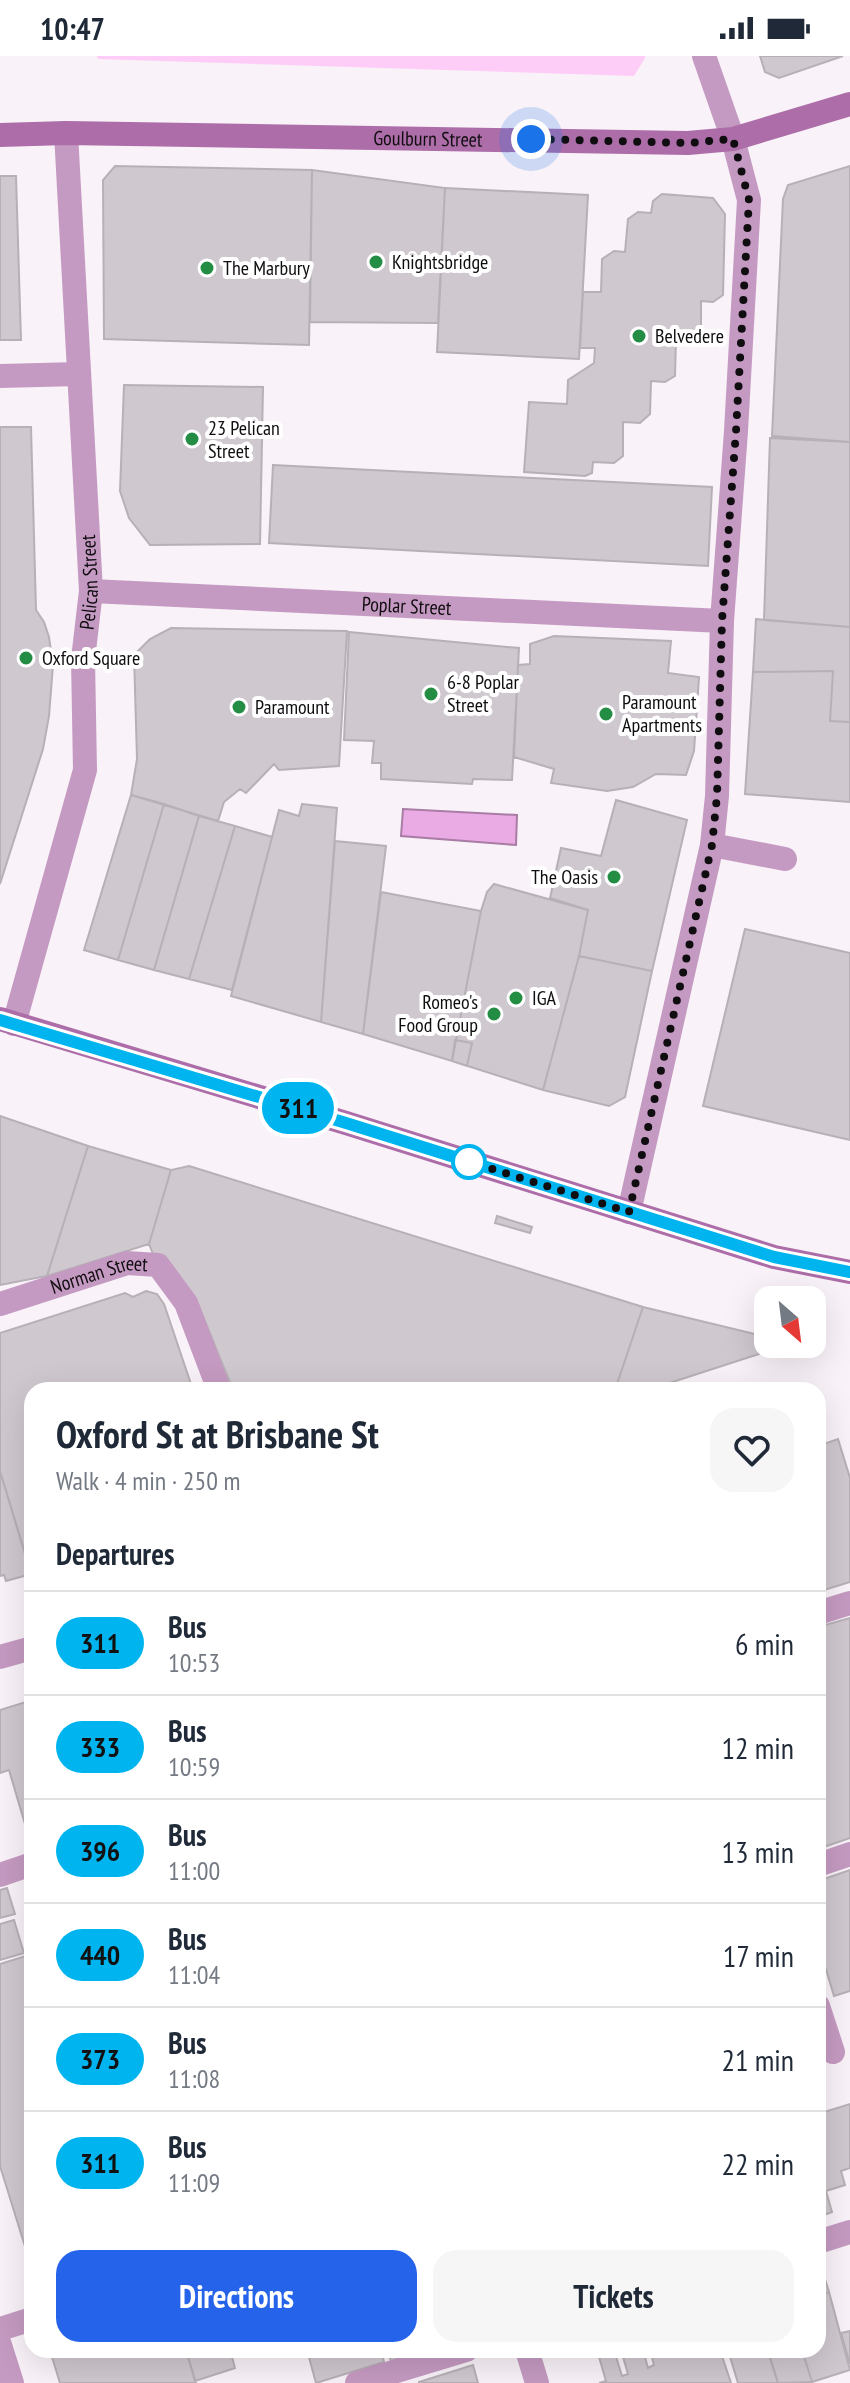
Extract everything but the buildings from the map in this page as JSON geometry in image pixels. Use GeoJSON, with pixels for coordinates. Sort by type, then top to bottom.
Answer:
{"type":"FeatureCollection","features":[{"type":"Feature","properties":{"kind":"main road","name":"Goulburn Street"},"geometry":{"type":"LineString","coordinates":[[0,135],[66,133],[688,143],[733,139],[850,104]]}},
{"type":"Feature","properties":{"kind":"main road"},"geometry":{"type":"LineString","coordinates":[[7,1022],[346,1123],[774,1257],[850,1272]]}},
{"type":"Feature","properties":{"kind":"street"},"geometry":{"type":"LineString","coordinates":[[629,1212],[712,845],[717,796],[722,621],[749,200],[733,139],[704,56]]}},
{"type":"Feature","properties":{"kind":"street","name":"Pelican Street"},"geometry":{"type":"LineString","coordinates":[[7,1022],[32,954],[85,770],[83,659],[91,591],[66,133]]}},
{"type":"Feature","properties":{"kind":"street"},"geometry":{"type":"LineString","coordinates":[[0,376],[79,374]]}},
{"type":"Feature","properties":{"kind":"street","name":"Poplar Street"},"geometry":{"type":"LineString","coordinates":[[91,591],[722,621]]}},
{"type":"Feature","properties":{"kind":"street"},"geometry":{"type":"LineString","coordinates":[[712,845],[785,859]]}},
{"type":"Feature","properties":{"kind":"street","name":"Norman Street"},"geometry":{"type":"LineString","coordinates":[[0,1304],[127,1263],[158,1265],[186,1303],[216,1382]]}},
{"type":"Feature","properties":{"kind":"street"},"geometry":{"type":"LineString","coordinates":[[826,1610],[850,1603]]}},
{"type":"Feature","properties":{"kind":"street"},"geometry":{"type":"LineString","coordinates":[[0,1657],[24,1650]]}},
{"type":"Feature","properties":{"kind":"street"},"geometry":{"type":"LineString","coordinates":[[826,1862],[850,1854]]}},
{"type":"Feature","properties":{"kind":"street"},"geometry":{"type":"LineString","coordinates":[[0,1875],[24,1867]]}},
{"type":"Feature","properties":{"kind":"street"},"geometry":{"type":"LineString","coordinates":[[826,2029],[834,2052]]}},
{"type":"Feature","properties":{"kind":"street"},"geometry":{"type":"LineString","coordinates":[[826,2240],[850,2232]]}},
{"type":"Feature","properties":{"kind":"street"},"geometry":{"type":"LineString","coordinates":[[0,2329],[24,2322]]}},
{"type":"Feature","properties":{"kind":"street"},"geometry":{"type":"LineString","coordinates":[[0,2345],[12,2383]]}},
{"type":"Feature","properties":{"kind":"street"},"geometry":{"type":"LineString","coordinates":[[357,2383],[440,2358]]}},
{"type":"Feature","properties":{"kind":"street"},"geometry":{"type":"LineString","coordinates":[[529,2358],[537,2383]]}},
{"type":"Feature","properties":{"kind":"shaded area"},"geometry":{"type":"Polygon","coordinates":[[[97,56],[645,58],[634,76],[98,59],[97,56]]]}},
{"type":"Feature","properties":{"kind":"shaded area"},"geometry":{"type":"Polygon","coordinates":[[[403,809],[517,815],[516,845],[401,836],[403,809]]]}},
{"type":"Feature","properties":{"kind":"bus line","name":"311"},"geometry":{"type":"LineString","coordinates":[[0,1020],[346,1123],[774,1257],[850,1272]]}},
{"type":"Feature","properties":{"kind":"place","name":"Knightsbridge"},"geometry":{"type":"Point","coordinates":[376,262]}},
{"type":"Feature","properties":{"kind":"place","name":"The Marbury"},"geometry":{"type":"Point","coordinates":[207,268]}},
{"type":"Feature","properties":{"kind":"place","name":"Belvedere"},"geometry":{"type":"Point","coordinates":[639,336]}},
{"type":"Feature","properties":{"kind":"place","name":"23 Pelican Street"},"geometry":{"type":"Point","coordinates":[192,439]}},
{"type":"Feature","properties":{"kind":"place","name":"Oxford Square"},"geometry":{"type":"Point","coordinates":[26,658]}},
{"type":"Feature","properties":{"kind":"place","name":"6-8 Poplar Street"},"geometry":{"type":"Point","coordinates":[431,694]}},
{"type":"Feature","properties":{"kind":"place","name":"Paramount"},"geometry":{"type":"Point","coordinates":[239,707]}},
{"type":"Feature","properties":{"kind":"place","name":"Paramount Apartments"},"geometry":{"type":"Point","coordinates":[606,714]}},
{"type":"Feature","properties":{"kind":"place","name":"The Oasis"},"geometry":{"type":"Point","coordinates":[614,877]}},
{"type":"Feature","properties":{"kind":"place","name":"IGA"},"geometry":{"type":"Point","coordinates":[516,998]}},
{"type":"Feature","properties":{"kind":"place","name":"Romeo's Food Group"},"geometry":{"type":"Point","coordinates":[494,1014]}},
{"type":"Feature","properties":{"kind":"route"},"geometry":{"type":"LineString","coordinates":[[469,1162],[629,1212],[712,845],[717,796],[722,621],[749,200],[733,139],[688,143],[531,139]]}}]}
